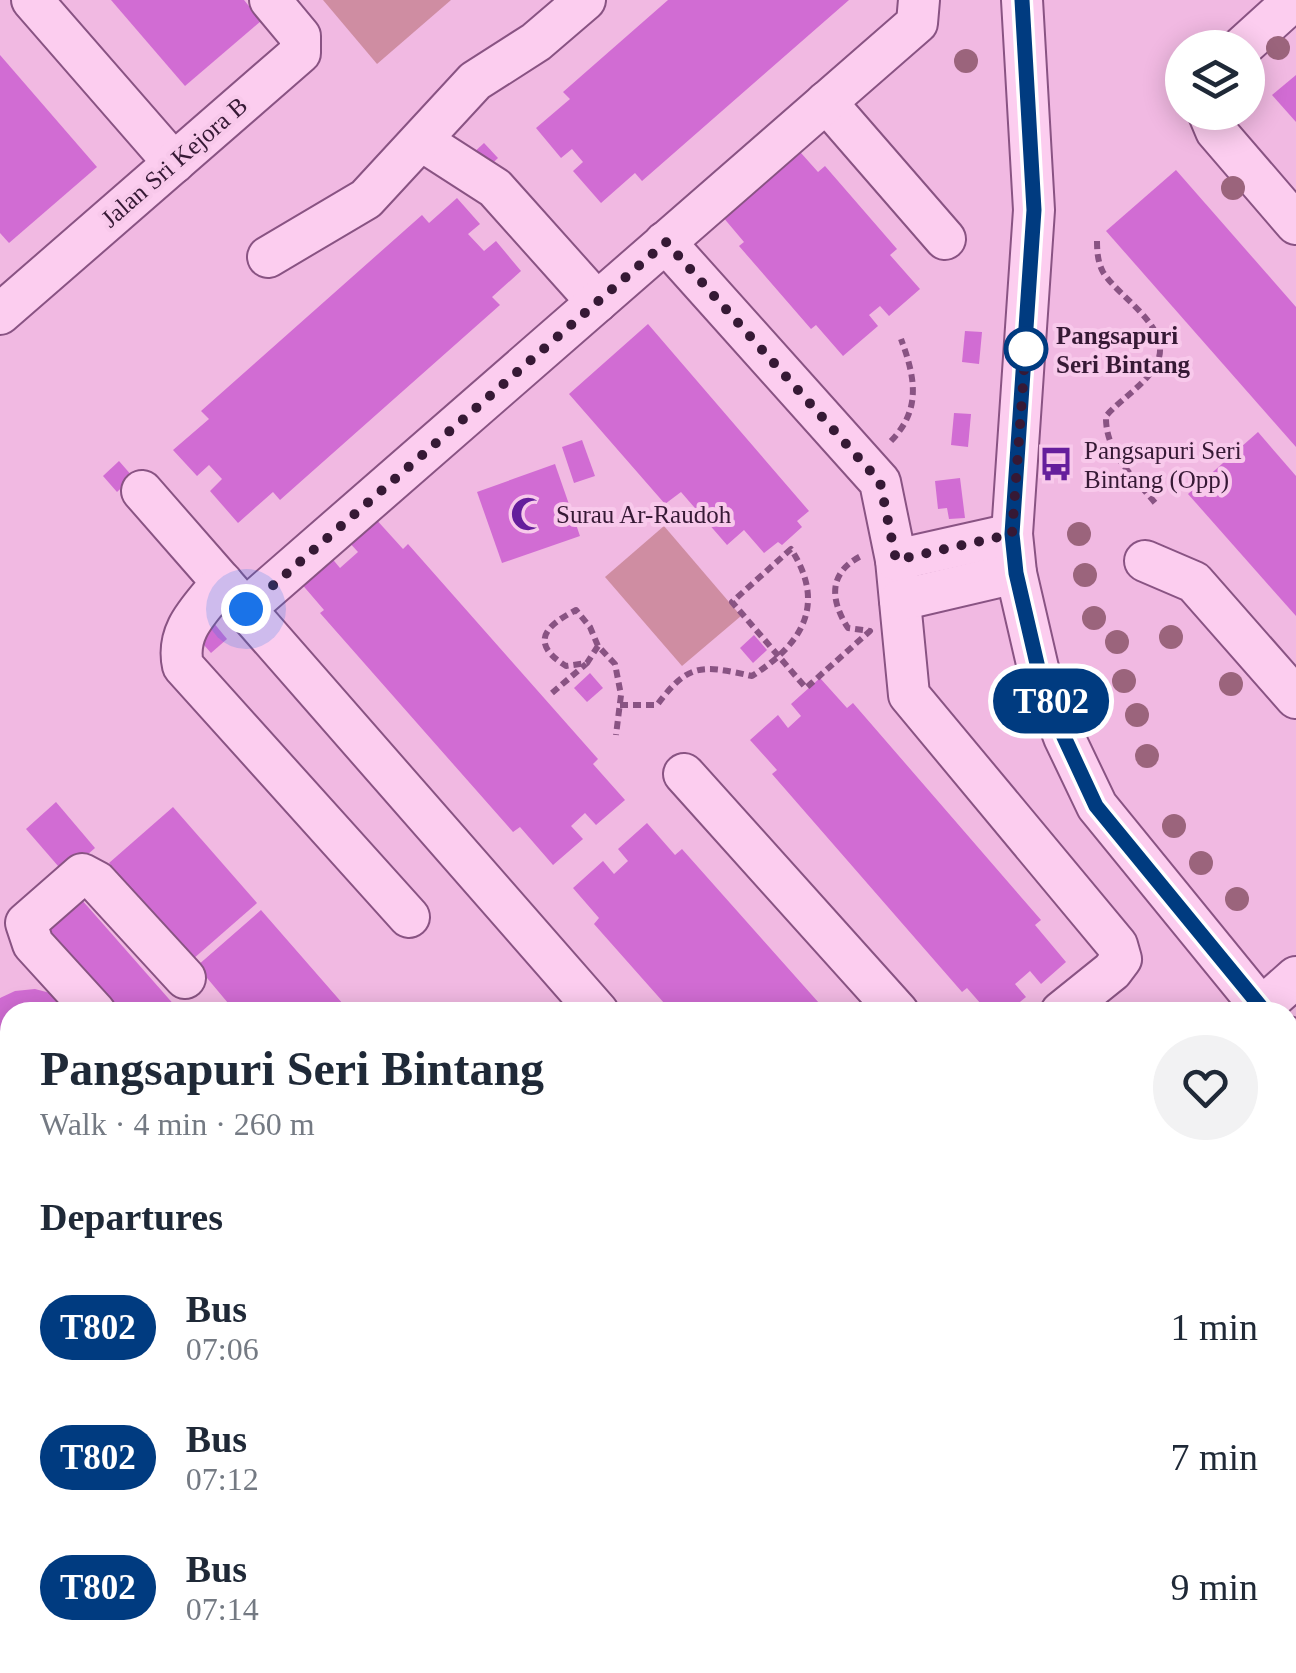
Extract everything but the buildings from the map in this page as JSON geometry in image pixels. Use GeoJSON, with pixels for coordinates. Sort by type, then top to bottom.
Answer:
{"type":"FeatureCollection","features":[{"type":"Feature","properties":{"kind":"street"},"geometry":{"type":"LineString","coordinates":[[32,0],[174,163]]}},
{"type":"Feature","properties":{"kind":"street","name":"Jalan Sri Kejora B"},"geometry":{"type":"LineString","coordinates":[[0,314],[300,53],[300,36],[270,0]]}},
{"type":"Feature","properties":{"kind":"street"},"geometry":{"type":"LineString","coordinates":[[268,257],[366,199],[475,81],[536,42],[584,0]]}},
{"type":"Feature","properties":{"kind":"street"},"geometry":{"type":"LineString","coordinates":[[409,917],[183,666],[179,649],[183,632],[597,302],[917,23],[919,0]]}},
{"type":"Feature","properties":{"kind":"street"},"geometry":{"type":"LineString","coordinates":[[1261,30],[1294,0]]}},
{"type":"Feature","properties":{"kind":"street"},"geometry":{"type":"LineString","coordinates":[[1024,3],[1034,210],[1014,553],[1038,668],[1096,806],[1256,1002]]}},
{"type":"Feature","properties":{"kind":"street"},"geometry":{"type":"LineString","coordinates":[[826,102],[945,239]]}},
{"type":"Feature","properties":{"kind":"street"},"geometry":{"type":"LineString","coordinates":[[1216,130],[1296,224]]}},
{"type":"Feature","properties":{"kind":"street"},"geometry":{"type":"LineString","coordinates":[[422,141],[495,188],[597,302]]}},
{"type":"Feature","properties":{"kind":"street"},"geometry":{"type":"LineString","coordinates":[[666,242],[880,482],[897,566],[908,695],[1117,945],[1121,959],[1073,1002]]}},
{"type":"Feature","properties":{"kind":"street"},"geometry":{"type":"LineString","coordinates":[[142,491],[589,1002]]}},
{"type":"Feature","properties":{"kind":"street"},"geometry":{"type":"LineString","coordinates":[[897,566],[1014,553]]}},
{"type":"Feature","properties":{"kind":"street"},"geometry":{"type":"LineString","coordinates":[[1145,561],[1194,582],[1296,698]]}},
{"type":"Feature","properties":{"kind":"street"},"geometry":{"type":"LineString","coordinates":[[684,774],[889,1002]]}},
{"type":"Feature","properties":{"kind":"street"},"geometry":{"type":"LineString","coordinates":[[86,1002],[33,944],[26,923],[82,874],[97,882],[185,978]]}},
{"type":"Feature","properties":{"kind":"street"},"geometry":{"type":"LineString","coordinates":[[1271,1002],[1296,977]]}},
{"type":"Feature","properties":{"kind":"path"},"geometry":{"type":"LineString","coordinates":[[1097,241],[1100,268],[1144,315],[1159,344],[1154,370],[1106,416],[1106,434],[1112,450],[1156,504]]}},
{"type":"Feature","properties":{"kind":"path"},"geometry":{"type":"LineString","coordinates":[[866,467],[900,431],[909,411],[915,388],[901,339]]}},
{"type":"Feature","properties":{"kind":"path"},"geometry":{"type":"LineString","coordinates":[[620,705],[657,705],[679,677],[690,672],[715,670],[752,676],[779,659],[794,644],[806,622],[807,597],[791,549],[732,602],[779,659],[806,688],[870,631],[848,628],[836,608],[835,585],[846,564],[897,566]]}},
{"type":"Feature","properties":{"kind":"path"},"geometry":{"type":"LineString","coordinates":[[587,663],[566,666],[545,647],[544,635],[554,621],[576,610],[590,627],[598,646],[615,664],[620,705],[616,736]]}},
{"type":"Feature","properties":{"kind":"path"},"geometry":{"type":"LineString","coordinates":[[552,693],[587,663],[598,646]]}},
{"type":"Feature","properties":{"kind":"shaded area"},"geometry":{"type":"Polygon","coordinates":[[[323,0],[451,0],[377,64],[323,0]]]}},
{"type":"Feature","properties":{"kind":"shaded area"},"geometry":{"type":"Polygon","coordinates":[[[664,526],[741,616],[682,666],[605,577],[664,526]]]}},
{"type":"Feature","properties":{"kind":"bus line","name":"T802"},"geometry":{"type":"LineString","coordinates":[[1022,0],[1034,210],[1012,534],[1016,573],[1038,668],[1096,806],[1257,1002]]}},
{"type":"Feature","properties":{"kind":"place","name":"Pangsapuri Seri Bintang"},"geometry":{"type":"Point","coordinates":[1026,349]}},
{"type":"Feature","properties":{"kind":"place","name":"Pangsapuri Seri Bintang (Opp)"},"geometry":{"type":"Point","coordinates":[1056,464]}},
{"type":"Feature","properties":{"kind":"place","name":"Surau Ar-Raudoh"},"geometry":{"type":"Point","coordinates":[528,514]}},
{"type":"Feature","properties":{"kind":"route"},"geometry":{"type":"LineString","coordinates":[[246,609],[666,242],[880,482],[896,560],[1012,534],[1027,330],[1026,349]]}}]}
